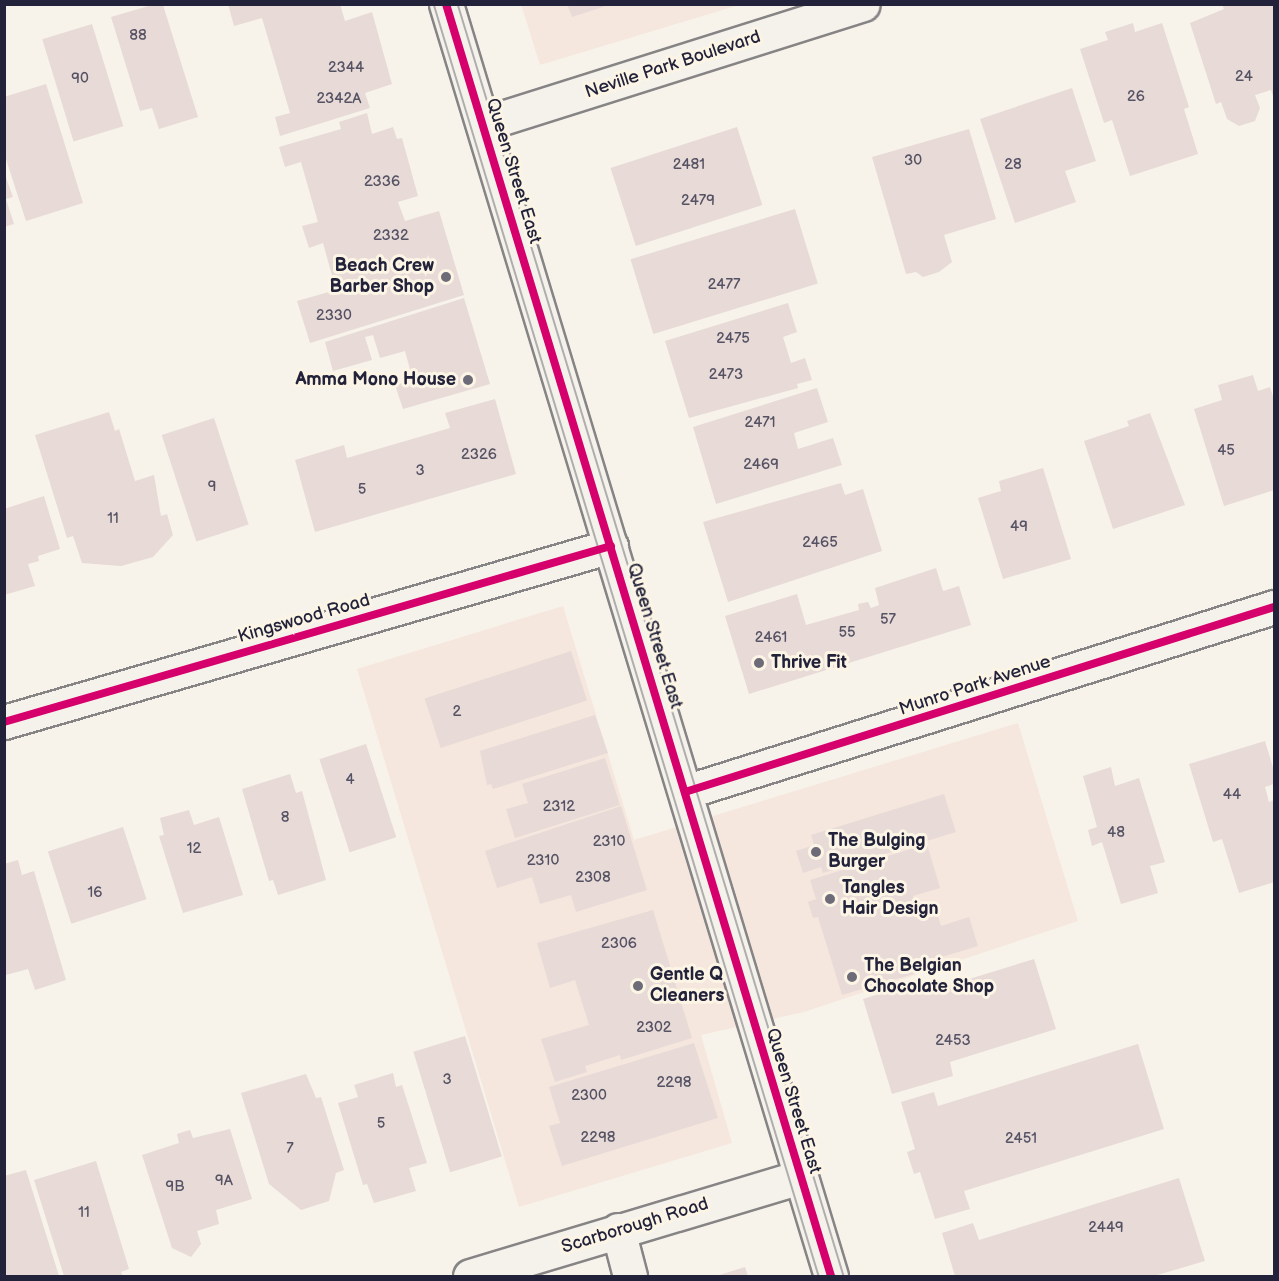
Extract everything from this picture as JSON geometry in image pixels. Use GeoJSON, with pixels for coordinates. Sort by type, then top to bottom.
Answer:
{"type":"FeatureCollection","features":[{"type":"Feature","properties":{"kind":"street","name":"Queen Street East"},"geometry":{"type":"LineString","coordinates":[[446,4],[612,546],[831,1276]]}},
{"type":"Feature","properties":{"kind":"street","name":"Neville Park Boulevard"},"geometry":{"type":"LineString","coordinates":[[483,124],[863,4]]}},
{"type":"Feature","properties":{"kind":"street","name":"Kingswood Road"},"geometry":{"type":"LineString","coordinates":[[4,722],[612,546]]}},
{"type":"Feature","properties":{"kind":"street","name":"Munro Park Avenue"},"geometry":{"type":"LineString","coordinates":[[685,792],[1275,607]]}},
{"type":"Feature","properties":{"kind":"street","name":"Scarborough Road"},"geometry":{"type":"LineString","coordinates":[[470,1276],[800,1177]]}},
{"type":"Feature","properties":{"kind":"street"},"geometry":{"type":"LineString","coordinates":[[618,1230],[630,1276]]}},
{"type":"Feature","properties":{"kind":"shaded area"},"geometry":{"type":"Polygon","coordinates":[[[521,4],[739,5],[540,65],[521,4]]]}},
{"type":"Feature","properties":{"kind":"shaded area"},"geometry":{"type":"Polygon","coordinates":[[[563,606],[634,840],[1018,723],[1078,921],[804,1012],[701,1035],[732,1143],[519,1207],[357,669],[563,606]]]}},
{"type":"Feature","properties":{"kind":"building"},"geometry":{"type":"Polygon","coordinates":[[[228,4],[340,4],[345,21],[372,12],[392,84],[365,93],[370,108],[280,136],[275,117],[290,113],[262,18],[234,26],[228,4]]]}},
{"type":"Feature","properties":{"kind":"building"},"geometry":{"type":"Polygon","coordinates":[[[567,4],[609,4],[609,5],[572,17],[567,4]]]}},
{"type":"Feature","properties":{"kind":"building"},"geometry":{"type":"Polygon","coordinates":[[[1222,4],[1274,4],[1274,99],[1271,90],[1255,95],[1260,108],[1255,121],[1239,126],[1227,119],[1221,102],[1216,104],[1190,23],[1224,9],[1222,4]]]}},
{"type":"Feature","properties":{"kind":"building"},"geometry":{"type":"Polygon","coordinates":[[[152,5],[163,5],[198,117],[159,129],[152,108],[140,111],[111,17],[152,5]]]}},
{"type":"Feature","properties":{"kind":"building"},"geometry":{"type":"Polygon","coordinates":[[[1133,23],[1135,32],[1162,23],[1189,107],[1184,109],[1198,154],[1130,176],[1112,120],[1104,123],[1080,49],[1108,40],[1105,32],[1133,23]]]}},
{"type":"Feature","properties":{"kind":"building"},"geometry":{"type":"Polygon","coordinates":[[[92,24],[123,126],[74,142],[42,39],[92,24]]]}},
{"type":"Feature","properties":{"kind":"building"},"geometry":{"type":"Polygon","coordinates":[[[46,84],[83,203],[26,221],[4,153],[4,97],[46,84]]]}},
{"type":"Feature","properties":{"kind":"building"},"geometry":{"type":"Polygon","coordinates":[[[1072,88],[1096,161],[1065,171],[1076,202],[1015,223],[980,119],[1072,88]]]}},
{"type":"Feature","properties":{"kind":"building"},"geometry":{"type":"Polygon","coordinates":[[[367,113],[372,134],[393,127],[397,139],[402,138],[418,196],[398,202],[405,221],[439,211],[464,295],[310,343],[297,301],[336,290],[323,243],[309,248],[302,226],[318,222],[301,162],[285,167],[279,147],[341,129],[339,122],[367,113]]]}},
{"type":"Feature","properties":{"kind":"building"},"geometry":{"type":"Polygon","coordinates":[[[737,127],[762,205],[636,246],[611,168],[737,127]]]}},
{"type":"Feature","properties":{"kind":"building"},"geometry":{"type":"Polygon","coordinates":[[[969,129],[996,219],[944,235],[952,262],[939,272],[923,277],[916,272],[906,274],[872,157],[969,129]]]}},
{"type":"Feature","properties":{"kind":"building"},"geometry":{"type":"Polygon","coordinates":[[[4,172],[13,197],[6,199],[14,224],[4,227],[4,172]]]}},
{"type":"Feature","properties":{"kind":"building"},"geometry":{"type":"Polygon","coordinates":[[[795,209],[818,284],[653,334],[631,259],[795,209]]]}},
{"type":"Feature","properties":{"kind":"building"},"geometry":{"type":"Polygon","coordinates":[[[464,298],[490,384],[403,409],[395,385],[413,380],[405,351],[380,358],[373,335],[365,337],[372,360],[333,371],[325,342],[464,298]]]}},
{"type":"Feature","properties":{"kind":"building"},"geometry":{"type":"Polygon","coordinates":[[[788,303],[797,332],[783,337],[791,363],[805,358],[812,380],[797,384],[798,388],[689,418],[665,341],[788,303]]]}},
{"type":"Feature","properties":{"kind":"building"},"geometry":{"type":"Polygon","coordinates":[[[1253,375],[1258,391],[1270,387],[1274,400],[1274,490],[1224,506],[1194,409],[1222,400],[1218,385],[1253,375]]]}},
{"type":"Feature","properties":{"kind":"building"},"geometry":{"type":"Polygon","coordinates":[[[817,388],[828,422],[794,433],[798,449],[833,438],[842,465],[716,504],[693,427],[817,388]]]}},
{"type":"Feature","properties":{"kind":"building"},"geometry":{"type":"Polygon","coordinates":[[[495,399],[516,474],[315,532],[295,460],[344,445],[347,458],[450,428],[445,413],[495,399]]]}},
{"type":"Feature","properties":{"kind":"building"},"geometry":{"type":"Polygon","coordinates":[[[109,412],[115,431],[119,429],[135,481],[154,475],[161,516],[167,514],[173,535],[153,557],[121,566],[82,563],[73,536],[67,538],[35,435],[109,412]]]}},
{"type":"Feature","properties":{"kind":"building"},"geometry":{"type":"Polygon","coordinates":[[[1150,413],[1185,505],[1113,529],[1084,441],[1129,426],[1127,421],[1150,413]]]}},
{"type":"Feature","properties":{"kind":"building"},"geometry":{"type":"Polygon","coordinates":[[[214,418],[249,525],[196,542],[162,435],[214,418]]]}},
{"type":"Feature","properties":{"kind":"building"},"geometry":{"type":"Polygon","coordinates":[[[1043,468],[1071,559],[1003,579],[978,498],[1001,491],[999,481],[1043,468]]]}},
{"type":"Feature","properties":{"kind":"building"},"geometry":{"type":"Polygon","coordinates":[[[841,483],[845,495],[863,489],[882,551],[728,602],[703,522],[841,483]]]}},
{"type":"Feature","properties":{"kind":"building"},"geometry":{"type":"Polygon","coordinates":[[[44,496],[60,549],[38,556],[39,561],[28,564],[35,586],[4,595],[4,509],[44,496]]]}},
{"type":"Feature","properties":{"kind":"building"},"geometry":{"type":"Polygon","coordinates":[[[936,568],[943,591],[959,586],[971,625],[749,694],[725,616],[797,594],[806,625],[859,610],[858,604],[868,602],[871,608],[879,605],[875,588],[936,568]]]}},
{"type":"Feature","properties":{"kind":"building"},"geometry":{"type":"Polygon","coordinates":[[[571,651],[587,700],[441,748],[425,699],[571,651]]]}},
{"type":"Feature","properties":{"kind":"building"},"geometry":{"type":"Polygon","coordinates":[[[595,715],[608,753],[493,789],[491,784],[487,785],[480,751],[595,715]]]}},
{"type":"Feature","properties":{"kind":"building"},"geometry":{"type":"Polygon","coordinates":[[[1265,741],[1274,771],[1274,784],[1265,787],[1269,802],[1274,800],[1274,882],[1239,893],[1222,839],[1213,842],[1189,764],[1265,741]]]}},
{"type":"Feature","properties":{"kind":"building"},"geometry":{"type":"Polygon","coordinates":[[[366,744],[396,837],[350,852],[319,759],[366,744]]]}},
{"type":"Feature","properties":{"kind":"building"},"geometry":{"type":"Polygon","coordinates":[[[605,758],[620,805],[515,838],[506,809],[528,803],[522,784],[605,758]]]}},
{"type":"Feature","properties":{"kind":"building"},"geometry":{"type":"Polygon","coordinates":[[[1111,767],[1115,786],[1139,778],[1165,862],[1150,866],[1158,893],[1121,904],[1102,842],[1092,846],[1088,830],[1097,827],[1083,776],[1111,767]]]}},
{"type":"Feature","properties":{"kind":"building"},"geometry":{"type":"Polygon","coordinates":[[[290,774],[296,793],[302,791],[326,880],[278,895],[273,880],[269,881],[242,789],[290,774]]]}},
{"type":"Feature","properties":{"kind":"building"},"geometry":{"type":"Polygon","coordinates":[[[944,794],[956,832],[823,873],[821,867],[803,873],[796,851],[814,845],[811,835],[944,794]]]}},
{"type":"Feature","properties":{"kind":"building"},"geometry":{"type":"Polygon","coordinates":[[[621,806],[647,890],[576,912],[571,895],[540,904],[532,877],[497,888],[485,851],[621,806]]]}},
{"type":"Feature","properties":{"kind":"building"},"geometry":{"type":"Polygon","coordinates":[[[189,810],[194,825],[219,817],[243,895],[183,913],[159,836],[164,835],[160,818],[189,810]]]}},
{"type":"Feature","properties":{"kind":"building"},"geometry":{"type":"Polygon","coordinates":[[[123,827],[146,899],[71,924],[48,851],[123,827]]]}},
{"type":"Feature","properties":{"kind":"building"},"geometry":{"type":"Polygon","coordinates":[[[927,844],[940,888],[913,896],[917,912],[935,906],[941,926],[969,917],[978,946],[935,959],[937,967],[842,995],[818,917],[813,918],[808,902],[816,899],[810,880],[927,844]]]}},
{"type":"Feature","properties":{"kind":"building"},"geometry":{"type":"Polygon","coordinates":[[[18,860],[22,875],[34,871],[66,980],[35,990],[28,969],[6,975],[4,970],[4,864],[18,860]]]}},
{"type":"Feature","properties":{"kind":"building"},"geometry":{"type":"Polygon","coordinates":[[[653,910],[692,1038],[621,1060],[620,1055],[585,1066],[587,1072],[555,1082],[541,1039],[589,1025],[575,980],[550,988],[537,943],[653,910]]]}},
{"type":"Feature","properties":{"kind":"building"},"geometry":{"type":"Polygon","coordinates":[[[1034,959],[1056,1029],[950,1062],[953,1076],[892,1094],[863,999],[921,981],[924,993],[1034,959]]]}},
{"type":"Feature","properties":{"kind":"building"},"geometry":{"type":"Polygon","coordinates":[[[465,1036],[502,1156],[450,1172],[413,1052],[465,1036]]]}},
{"type":"Feature","properties":{"kind":"building"},"geometry":{"type":"Polygon","coordinates":[[[694,1043],[718,1118],[562,1166],[549,1126],[560,1123],[549,1087],[694,1043]]]}},
{"type":"Feature","properties":{"kind":"building"},"geometry":{"type":"Polygon","coordinates":[[[1138,1044],[1164,1129],[964,1191],[970,1209],[935,1219],[920,1172],[914,1174],[907,1152],[915,1149],[901,1102],[934,1092],[938,1106],[1138,1044]]]}},
{"type":"Feature","properties":{"kind":"building"},"geometry":{"type":"Polygon","coordinates":[[[393,1073],[396,1087],[402,1085],[427,1163],[409,1168],[416,1191],[374,1203],[367,1184],[363,1185],[338,1103],[358,1097],[354,1085],[393,1073]]]}},
{"type":"Feature","properties":{"kind":"building"},"geometry":{"type":"Polygon","coordinates":[[[306,1074],[316,1098],[321,1097],[344,1170],[336,1173],[329,1201],[301,1210],[269,1184],[241,1093],[306,1074]]]}},
{"type":"Feature","properties":{"kind":"building"},"geometry":{"type":"Polygon","coordinates":[[[230,1129],[252,1199],[216,1210],[219,1224],[197,1231],[201,1244],[191,1257],[172,1248],[142,1155],[179,1143],[177,1134],[190,1130],[193,1138],[230,1129]]]}},
{"type":"Feature","properties":{"kind":"building"},"geometry":{"type":"Polygon","coordinates":[[[96,1161],[129,1269],[121,1272],[123,1276],[64,1276],[34,1180],[96,1161]]]}},
{"type":"Feature","properties":{"kind":"building"},"geometry":{"type":"Polygon","coordinates":[[[26,1170],[59,1276],[4,1276],[4,1176],[26,1170]]]}},
{"type":"Feature","properties":{"kind":"building"},"geometry":{"type":"Polygon","coordinates":[[[1179,1178],[1205,1261],[1154,1276],[955,1276],[942,1233],[973,1223],[979,1240],[1179,1178]]]}},
{"type":"Feature","properties":{"kind":"building"},"geometry":{"type":"Polygon","coordinates":[[[745,1267],[748,1276],[716,1276],[745,1267]]]}},
{"type":"Feature","properties":{"kind":"tram line"},"geometry":{"type":"LineString","coordinates":[[434,4],[819,1276]]}},
{"type":"Feature","properties":{"kind":"tram line"},"geometry":{"type":"LineString","coordinates":[[458,4],[844,1276]]}},
{"type":"Feature","properties":{"kind":"cycle path"},"geometry":{"type":"LineString","coordinates":[[446,4],[831,1276]]}},
{"type":"Feature","properties":{"kind":"cycle path"},"geometry":{"type":"LineString","coordinates":[[4,722],[611,546]]}},
{"type":"Feature","properties":{"kind":"cycle path"},"geometry":{"type":"LineString","coordinates":[[685,792],[1274,607]]}},
{"type":"Feature","properties":{"kind":"place","name":"Beach Crew Barber Shop"},"geometry":{"type":"Point","coordinates":[446,277]}},
{"type":"Feature","properties":{"kind":"place","name":"Amma Mono House"},"geometry":{"type":"Point","coordinates":[468,380]}},
{"type":"Feature","properties":{"kind":"place","name":"Thrive Fit"},"geometry":{"type":"Point","coordinates":[759,663]}},
{"type":"Feature","properties":{"kind":"place","name":"The Bulging Burger"},"geometry":{"type":"Point","coordinates":[816,852]}},
{"type":"Feature","properties":{"kind":"place","name":"Tangles Hair Design"},"geometry":{"type":"Point","coordinates":[830,899]}},
{"type":"Feature","properties":{"kind":"place","name":"The Belgian Chocolate Shop"},"geometry":{"type":"Point","coordinates":[852,977]}},
{"type":"Feature","properties":{"kind":"place","name":"Gentle Q Cleaners"},"geometry":{"type":"Point","coordinates":[638,986]}}]}
